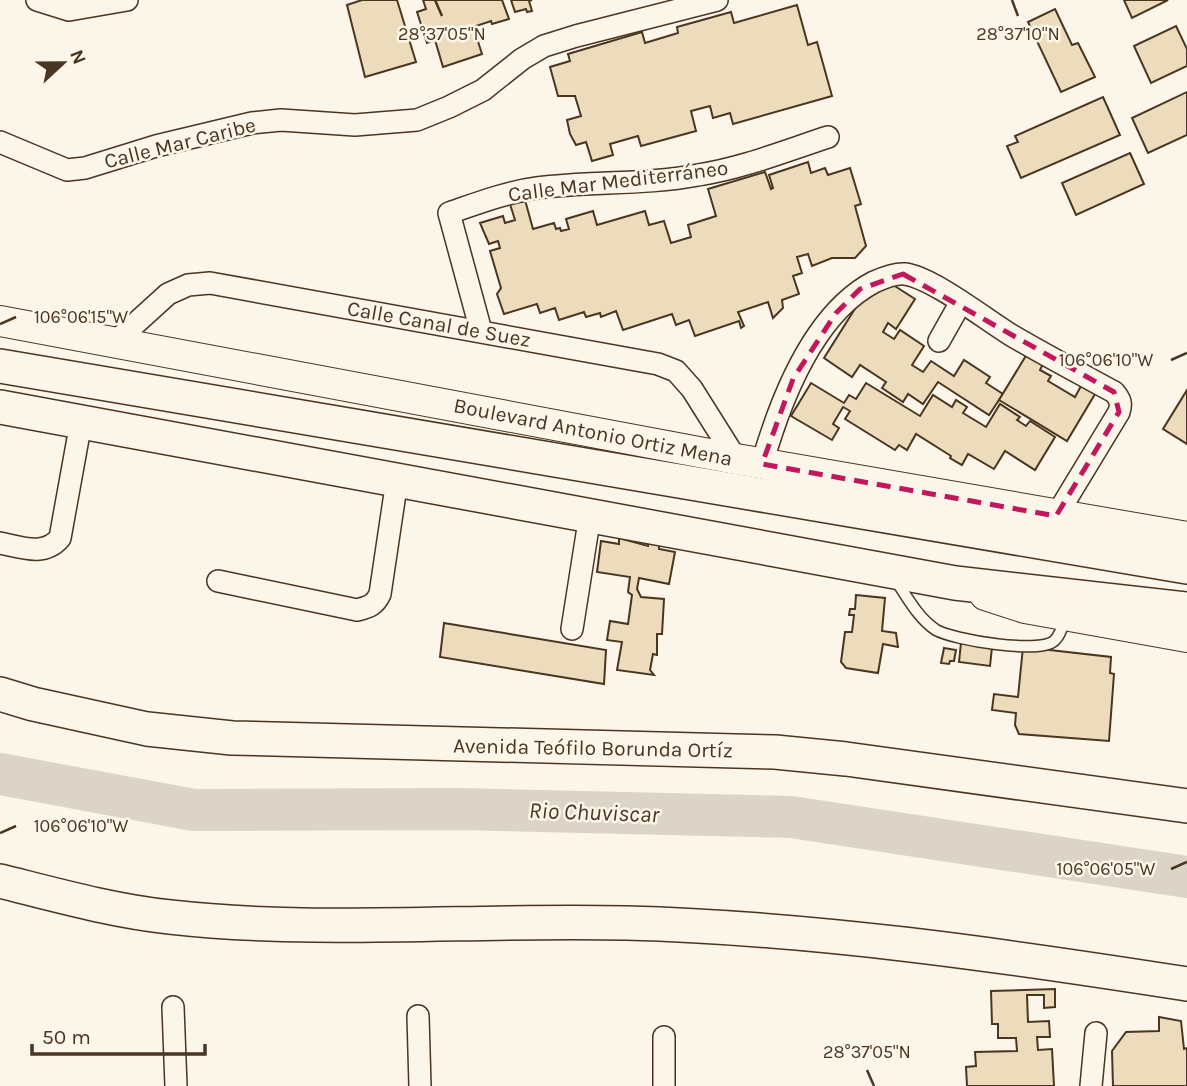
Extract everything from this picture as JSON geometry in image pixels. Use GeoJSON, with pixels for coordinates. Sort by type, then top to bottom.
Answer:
{"type":"FeatureCollection","features":[{"type":"Feature","properties":{"kind":"main road","name":"Boulevard Antonio Ortiz Mena"},"geometry":{"type":"LineString","coordinates":[[0,366],[1187,567]]}},
{"type":"Feature","properties":{"kind":"main road"},"geometry":{"type":"LineString","coordinates":[[0,407],[955,583],[1187,609]]}},
{"type":"Feature","properties":{"kind":"main road","name":"Avenida Teófilo Borunda Ortíz"},"geometry":{"type":"LineString","coordinates":[[0,694],[147,729],[232,738],[775,752],[846,759],[1187,806]]}},
{"type":"Feature","properties":{"kind":"main road"},"geometry":{"type":"LineString","coordinates":[[0,881],[89,903],[167,917],[247,924],[340,926],[625,923],[734,928],[1023,958],[1187,984]]}},
{"type":"Feature","properties":{"kind":"street"},"geometry":{"type":"LineString","coordinates":[[37,0],[69,10],[127,0]]}},
{"type":"Feature","properties":{"kind":"street","name":"Calle Mar Caribe"},"geometry":{"type":"LineString","coordinates":[[0,142],[67,170],[85,168],[156,146],[252,123],[281,120],[355,125],[417,120],[483,90],[544,46],[717,0]]}},
{"type":"Feature","properties":{"kind":"street","name":"Calle Mar Mediterráneo"},"geometry":{"type":"LineString","coordinates":[[481,331],[449,213],[507,193],[538,188],[631,184],[698,176],[738,167],[828,137]]}},
{"type":"Feature","properties":{"kind":"street"},"geometry":{"type":"LineString","coordinates":[[749,461],[776,416],[793,379],[836,313],[860,289],[882,278],[903,274],[922,280],[961,302],[1009,334],[1114,392],[1119,398],[1119,412],[1056,516]]}},
{"type":"Feature","properties":{"kind":"street","name":"Calle Canal de Suez"},"geometry":{"type":"LineString","coordinates":[[114,343],[168,294],[188,285],[210,283],[481,331],[658,364],[676,371],[749,461]]}},
{"type":"Feature","properties":{"kind":"street"},"geometry":{"type":"LineString","coordinates":[[939,341],[961,302]]}},
{"type":"Feature","properties":{"kind":"street","name":"Boulevard Antonio Ortiz Mena"},"geometry":{"type":"LineString","coordinates":[[0,321],[749,461],[1187,537]]}},
{"type":"Feature","properties":{"kind":"street"},"geometry":{"type":"LineString","coordinates":[[0,543],[31,550],[53,546],[60,538],[81,422]]}},
{"type":"Feature","properties":{"kind":"street"},"geometry":{"type":"LineString","coordinates":[[218,581],[357,610],[376,603],[380,594],[397,480]]}},
{"type":"Feature","properties":{"kind":"street"},"geometry":{"type":"LineString","coordinates":[[572,629],[590,515]]}},
{"type":"Feature","properties":{"kind":"street"},"geometry":{"type":"LineString","coordinates":[[955,583],[1003,602],[1187,637]]}},
{"type":"Feature","properties":{"kind":"street"},"geometry":{"type":"LineString","coordinates":[[173,1007],[176,1086]]}},
{"type":"Feature","properties":{"kind":"street"},"geometry":{"type":"LineString","coordinates":[[418,1016],[420,1086]]}},
{"type":"Feature","properties":{"kind":"street"},"geometry":{"type":"LineString","coordinates":[[1091,1086],[1096,1033]]}},
{"type":"Feature","properties":{"kind":"street"},"geometry":{"type":"LineString","coordinates":[[664,1037],[664,1086]]}},
{"type":"Feature","properties":{"kind":"lane"},"geometry":{"type":"LineString","coordinates":[[889,571],[923,619],[950,637],[982,642],[1045,645],[1054,641],[1060,633],[1066,615]]}},
{"type":"Feature","properties":{"kind":"highlighted area"},"geometry":{"type":"Polygon","coordinates":[[[903,274],[1114,392],[1119,412],[1056,516],[762,464],[793,379],[836,313],[860,289],[903,274]]]}},
{"type":"Feature","properties":{"kind":"building"},"geometry":{"type":"Polygon","coordinates":[[[362,0],[397,0],[416,62],[365,77],[347,5],[362,0]]]}},
{"type":"Feature","properties":{"kind":"building"},"geometry":{"type":"Polygon","coordinates":[[[423,0],[502,0],[509,19],[492,24],[491,21],[461,31],[462,33],[474,29],[482,54],[443,67],[435,40],[427,43],[417,12],[426,9],[423,0]]]}},
{"type":"Feature","properties":{"kind":"building"},"geometry":{"type":"Polygon","coordinates":[[[511,0],[532,0],[529,1],[532,11],[527,12],[526,9],[515,12],[511,0]]]}},
{"type":"Feature","properties":{"kind":"building"},"geometry":{"type":"Polygon","coordinates":[[[1124,0],[1168,0],[1132,18],[1124,0]]]}},
{"type":"Feature","properties":{"kind":"building"},"geometry":{"type":"Polygon","coordinates":[[[797,5],[808,45],[817,42],[832,96],[733,124],[730,113],[713,118],[710,106],[691,111],[696,131],[641,146],[638,136],[610,144],[613,155],[592,161],[586,142],[576,145],[567,120],[581,116],[575,96],[558,96],[550,67],[570,61],[568,54],[642,32],[645,43],[678,33],[677,27],[731,12],[734,23],[797,5]]]}},
{"type":"Feature","properties":{"kind":"building"},"geometry":{"type":"Polygon","coordinates":[[[1055,9],[1072,45],[1078,43],[1095,77],[1061,92],[1028,22],[1055,9]]]}},
{"type":"Feature","properties":{"kind":"building"},"geometry":{"type":"Polygon","coordinates":[[[1176,26],[1187,49],[1187,66],[1151,83],[1134,46],[1176,26]]]}},
{"type":"Feature","properties":{"kind":"building"},"geometry":{"type":"Polygon","coordinates":[[[1187,92],[1187,135],[1148,153],[1132,118],[1187,92]]]}},
{"type":"Feature","properties":{"kind":"building"},"geometry":{"type":"Polygon","coordinates":[[[1103,97],[1120,135],[1021,178],[1007,146],[1018,142],[1015,136],[1103,97]]]}},
{"type":"Feature","properties":{"kind":"building"},"geometry":{"type":"Polygon","coordinates":[[[1130,153],[1144,184],[1076,215],[1062,183],[1130,153]]]}},
{"type":"Feature","properties":{"kind":"building"},"geometry":{"type":"Polygon","coordinates":[[[808,162],[811,173],[825,168],[828,175],[850,168],[861,204],[855,206],[866,246],[855,258],[832,258],[812,266],[808,254],[797,257],[802,273],[793,276],[799,294],[782,300],[783,308],[773,318],[768,302],[738,312],[744,326],[741,328],[739,321],[695,336],[689,320],[676,325],[672,314],[623,330],[616,311],[601,317],[600,313],[586,317],[584,312],[559,320],[555,308],[540,313],[537,304],[504,314],[497,294],[501,288],[490,251],[500,248],[498,241],[489,244],[480,223],[503,216],[505,223],[515,220],[510,204],[525,200],[533,229],[554,223],[556,229],[560,228],[561,231],[569,229],[566,219],[593,211],[597,225],[645,211],[649,225],[664,221],[671,243],[691,237],[688,225],[716,216],[708,189],[765,172],[771,189],[773,188],[769,175],[808,162]]]}},
{"type":"Feature","properties":{"kind":"building"},"geometry":{"type":"Polygon","coordinates":[[[887,281],[915,299],[896,329],[888,323],[883,332],[894,339],[900,330],[924,346],[912,365],[923,372],[931,361],[954,376],[964,360],[990,377],[986,383],[1003,394],[989,415],[938,382],[923,404],[908,394],[903,402],[882,388],[886,382],[860,365],[852,377],[824,358],[858,304],[887,281]]]}},
{"type":"Feature","properties":{"kind":"building"},"geometry":{"type":"Polygon","coordinates":[[[1027,354],[1043,364],[1040,370],[1051,376],[1048,381],[1075,397],[1081,386],[1095,394],[1067,441],[999,400],[1027,354]]]}},
{"type":"Feature","properties":{"kind":"building"},"geometry":{"type":"Polygon","coordinates":[[[811,383],[844,403],[849,395],[856,399],[866,383],[920,416],[933,395],[952,407],[956,400],[967,407],[963,413],[986,427],[1000,404],[1020,417],[1017,420],[1026,426],[1030,421],[1055,437],[1035,470],[1005,451],[994,469],[968,454],[962,465],[916,434],[907,450],[899,445],[895,450],[845,419],[850,411],[843,407],[833,424],[839,428],[832,440],[791,416],[811,383]]]}},
{"type":"Feature","properties":{"kind":"building"},"geometry":{"type":"Polygon","coordinates":[[[1187,390],[1187,444],[1163,429],[1187,390]]]}},
{"type":"Feature","properties":{"kind":"building"},"geometry":{"type":"Polygon","coordinates":[[[619,538],[648,546],[648,543],[659,545],[659,549],[675,552],[669,584],[639,578],[637,589],[641,597],[664,599],[662,634],[657,634],[657,655],[653,654],[650,670],[654,675],[617,670],[622,642],[607,640],[610,621],[628,624],[632,595],[628,592],[630,577],[597,572],[601,541],[619,544],[619,538]]]}},
{"type":"Feature","properties":{"kind":"building"},"geometry":{"type":"Polygon","coordinates":[[[856,595],[885,598],[882,631],[896,633],[898,647],[883,644],[878,673],[846,668],[841,662],[845,632],[852,632],[854,615],[849,615],[850,609],[855,609],[856,595]]]}},
{"type":"Feature","properties":{"kind":"building"},"geometry":{"type":"Polygon","coordinates":[[[444,623],[606,650],[604,684],[440,657],[444,623]]]}},
{"type":"Feature","properties":{"kind":"building"},"geometry":{"type":"Polygon","coordinates":[[[961,643],[992,647],[990,666],[959,662],[961,643]]]}},
{"type":"Feature","properties":{"kind":"building"},"geometry":{"type":"Polygon","coordinates":[[[1023,647],[1111,657],[1110,673],[1114,674],[1109,741],[1019,734],[1015,725],[1016,713],[992,710],[994,694],[1018,697],[1023,647]]]}},
{"type":"Feature","properties":{"kind":"building"},"geometry":{"type":"Polygon","coordinates":[[[944,648],[956,650],[954,661],[949,664],[941,663],[944,648]]]}},
{"type":"Feature","properties":{"kind":"building"},"geometry":{"type":"Polygon","coordinates":[[[1055,989],[1055,1007],[1044,1008],[1044,995],[1027,995],[1028,1022],[1049,1021],[1050,1037],[1037,1037],[1038,1050],[1052,1049],[1054,1086],[967,1086],[966,1067],[976,1066],[975,1052],[1017,1051],[1016,1038],[998,1038],[998,1024],[992,1024],[991,991],[1055,989]]]}},
{"type":"Feature","properties":{"kind":"building"},"geometry":{"type":"Polygon","coordinates":[[[1159,1017],[1181,1021],[1184,1049],[1187,1048],[1187,1086],[1113,1086],[1112,1051],[1126,1032],[1159,1031],[1159,1017]]]}},
{"type":"Feature","properties":{"kind":"waterway","name":"Rio Chuviscar"},"geometry":{"type":"LineString","coordinates":[[0,774],[194,810],[460,809],[791,817],[1187,877]]}}]}
